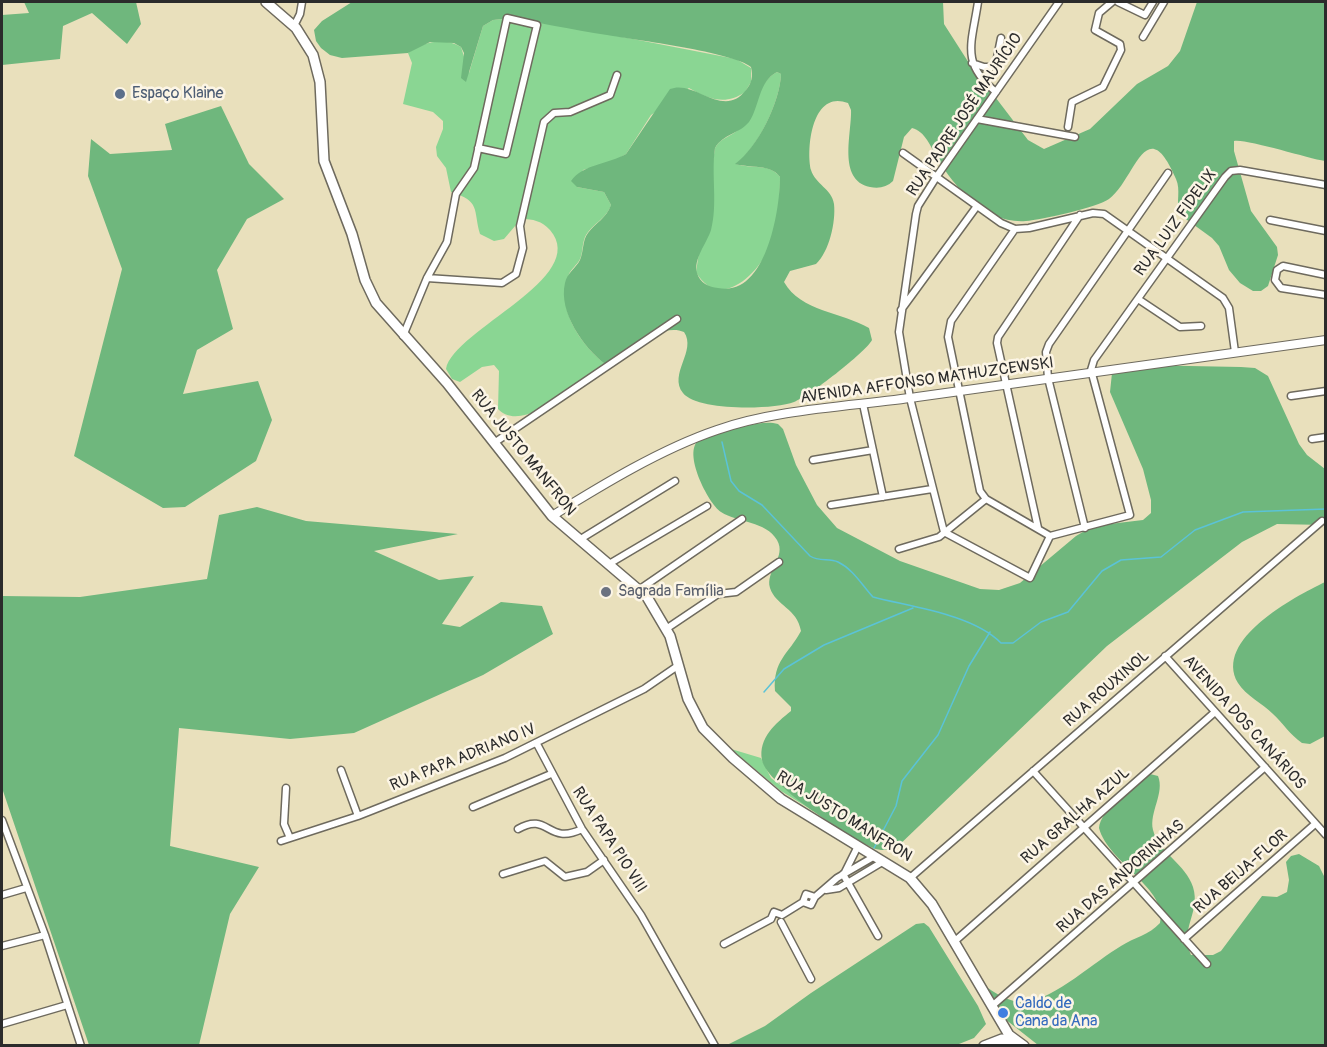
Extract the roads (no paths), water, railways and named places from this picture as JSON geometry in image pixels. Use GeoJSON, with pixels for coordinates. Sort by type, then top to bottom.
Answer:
{"type":"FeatureCollection","features":[{"type":"Feature","properties":{"kind":"main road","name":"RUA JUSTO MANFRON"},"geometry":{"type":"LineString","coordinates":[[266,2],[294,26],[308,43],[318,66],[322,146],[330,182],[345,215],[370,292],[403,337],[447,383],[552,516],[640,589],[655,607],[679,665],[692,711],[703,728],[733,759],[781,799],[910,878],[932,904],[955,941],[992,1006],[1004,1035]]}},
{"type":"Feature","properties":{"kind":"main road"},"geometry":{"type":"LineString","coordinates":[[978,1046],[1004,1035]]}},
{"type":"Feature","properties":{"kind":"main road"},"geometry":{"type":"LineString","coordinates":[[984,1046],[1004,1035]]}},
{"type":"Feature","properties":{"kind":"main road"},"geometry":{"type":"LineString","coordinates":[[1004,1035],[1022,1046]]}},
{"type":"Feature","properties":{"kind":"street"},"geometry":{"type":"LineString","coordinates":[[294,26],[300,15],[302,2]]}},
{"type":"Feature","properties":{"kind":"street"},"geometry":{"type":"LineString","coordinates":[[978,2],[972,63],[982,81],[996,92]]}},
{"type":"Feature","properties":{"kind":"street","name":"RUA PADRE JOSÉ MAURÍCIO"},"geometry":{"type":"LineString","coordinates":[[944,532],[910,398],[899,332],[900,311],[916,214],[918,206],[938,176],[1059,2]]}},
{"type":"Feature","properties":{"kind":"street"},"geometry":{"type":"LineString","coordinates":[[1068,127],[1072,102],[1103,87],[1121,50],[1120,44],[1097,33],[1094,27],[1103,8],[1112,2]]}},
{"type":"Feature","properties":{"kind":"street"},"geometry":{"type":"LineString","coordinates":[[1118,2],[1145,15],[1153,2]]}},
{"type":"Feature","properties":{"kind":"street"},"geometry":{"type":"LineString","coordinates":[[1143,37],[1164,2]]}},
{"type":"Feature","properties":{"kind":"street"},"geometry":{"type":"LineString","coordinates":[[403,337],[448,238],[456,194],[474,168],[478,148],[507,18],[537,25],[506,154],[478,148]]}},
{"type":"Feature","properties":{"kind":"street"},"geometry":{"type":"LineString","coordinates":[[972,63],[984,68],[992,67],[996,63],[1000,38]]}},
{"type":"Feature","properties":{"kind":"street"},"geometry":{"type":"LineString","coordinates":[[428,278],[502,283],[510,280],[516,274],[524,248],[520,237],[520,226],[544,122],[554,113],[570,112],[610,95],[616,75]]}},
{"type":"Feature","properties":{"kind":"street"},"geometry":{"type":"LineString","coordinates":[[977,119],[1076,137]]}},
{"type":"Feature","properties":{"kind":"street"},"geometry":{"type":"LineString","coordinates":[[903,153],[938,176],[1000,223],[1015,229],[1080,215],[1104,214],[1228,303],[1235,352]]}},
{"type":"Feature","properties":{"kind":"street","name":"RUA LUIZ FIDELIX"},"geometry":{"type":"LineString","coordinates":[[1091,370],[1098,351],[1138,299],[1165,257],[1231,171],[1240,170],[1326,185]]}},
{"type":"Feature","properties":{"kind":"street"},"geometry":{"type":"LineString","coordinates":[[1085,528],[1048,378],[1046,352],[1049,344],[1168,173]]}},
{"type":"Feature","properties":{"kind":"street"},"geometry":{"type":"LineString","coordinates":[[900,311],[977,206]]}},
{"type":"Feature","properties":{"kind":"street"},"geometry":{"type":"LineString","coordinates":[[1038,528],[1004,385],[997,343],[998,337],[1080,215]]}},
{"type":"Feature","properties":{"kind":"street"},"geometry":{"type":"LineString","coordinates":[[1270,220],[1326,231]]}},
{"type":"Feature","properties":{"kind":"street"},"geometry":{"type":"LineString","coordinates":[[1015,229],[948,328],[958,391],[981,491],[986,499],[1050,536],[1130,515],[1091,370]]}},
{"type":"Feature","properties":{"kind":"street"},"geometry":{"type":"LineString","coordinates":[[1326,275],[1283,266],[1277,270],[1275,280],[1281,288],[1326,295]]}},
{"type":"Feature","properties":{"kind":"street"},"geometry":{"type":"LineString","coordinates":[[1138,299],[1180,327],[1202,326]]}},
{"type":"Feature","properties":{"kind":"street"},"geometry":{"type":"LineString","coordinates":[[494,442],[677,319]]}},
{"type":"Feature","properties":{"kind":"street","name":"AVENIDA AFFONSO MATHUZCEWSKI"},"geometry":{"type":"LineString","coordinates":[[552,516],[672,450],[717,430],[804,412],[1004,385],[1091,370],[1326,340]]}},
{"type":"Feature","properties":{"kind":"street"},"geometry":{"type":"LineString","coordinates":[[1291,396],[1326,391]]}},
{"type":"Feature","properties":{"kind":"street"},"geometry":{"type":"LineString","coordinates":[[863,404],[883,497]]}},
{"type":"Feature","properties":{"kind":"street"},"geometry":{"type":"LineString","coordinates":[[1312,439],[1326,437]]}},
{"type":"Feature","properties":{"kind":"street"},"geometry":{"type":"LineString","coordinates":[[813,460],[873,450]]}},
{"type":"Feature","properties":{"kind":"street"},"geometry":{"type":"LineString","coordinates":[[579,540],[675,481]]}},
{"type":"Feature","properties":{"kind":"street"},"geometry":{"type":"LineString","coordinates":[[831,505],[932,489]]}},
{"type":"Feature","properties":{"kind":"street"},"geometry":{"type":"LineString","coordinates":[[899,549],[934,539],[986,499]]}},
{"type":"Feature","properties":{"kind":"street"},"geometry":{"type":"LineString","coordinates":[[609,564],[707,506]]}},
{"type":"Feature","properties":{"kind":"street"},"geometry":{"type":"LineString","coordinates":[[640,589],[742,519]]}},
{"type":"Feature","properties":{"kind":"street","name":"RUA ROUXINOL"},"geometry":{"type":"LineString","coordinates":[[910,878],[1322,521]]}},
{"type":"Feature","properties":{"kind":"street"},"geometry":{"type":"LineString","coordinates":[[944,532],[1030,578],[1050,536]]}},
{"type":"Feature","properties":{"kind":"street"},"geometry":{"type":"LineString","coordinates":[[666,629],[718,594],[736,592],[779,562]]}},
{"type":"Feature","properties":{"kind":"street","name":"AVENIDA DOS CANÁRIOS"},"geometry":{"type":"LineString","coordinates":[[1165,656],[1326,835]]}},
{"type":"Feature","properties":{"kind":"street","name":"RUA PAPA ADRIANO IV"},"geometry":{"type":"LineString","coordinates":[[281,841],[358,816],[537,744],[644,689],[679,665]]}},
{"type":"Feature","properties":{"kind":"street","name":"RUA GRALHA AZUL"},"geometry":{"type":"LineString","coordinates":[[955,941],[1215,712]]}},
{"type":"Feature","properties":{"kind":"street","name":"RUA PAPA PIO VIII"},"geometry":{"type":"LineString","coordinates":[[537,744],[582,829],[636,906],[715,1046]]}},
{"type":"Feature","properties":{"kind":"street","name":"RUA DAS ANDORINHAS"},"geometry":{"type":"LineString","coordinates":[[992,1006],[1265,767]]}},
{"type":"Feature","properties":{"kind":"street"},"geometry":{"type":"LineString","coordinates":[[341,770],[358,816]]}},
{"type":"Feature","properties":{"kind":"street"},"geometry":{"type":"LineString","coordinates":[[1033,771],[1207,964]]}},
{"type":"Feature","properties":{"kind":"street"},"geometry":{"type":"LineString","coordinates":[[473,807],[551,774]]}},
{"type":"Feature","properties":{"kind":"street"},"geometry":{"type":"LineString","coordinates":[[286,788],[284,824],[290,838]]}},
{"type":"Feature","properties":{"kind":"street"},"geometry":{"type":"LineString","coordinates":[[2,820],[45,935],[81,1046]]}},
{"type":"Feature","properties":{"kind":"street"},"geometry":{"type":"LineString","coordinates":[[518,829],[536,822],[555,834],[564,835],[582,829]]}},
{"type":"Feature","properties":{"kind":"street","name":"RUA BEIJA-FLOR"},"geometry":{"type":"LineString","coordinates":[[1184,939],[1316,824]]}},
{"type":"Feature","properties":{"kind":"street"},"geometry":{"type":"LineString","coordinates":[[844,874],[858,846]]}},
{"type":"Feature","properties":{"kind":"street"},"geometry":{"type":"LineString","coordinates":[[771,919],[775,923],[803,902],[812,905],[815,897],[844,874],[879,858]]}},
{"type":"Feature","properties":{"kind":"street"},"geometry":{"type":"LineString","coordinates":[[825,890],[835,890],[848,883],[879,858]]}},
{"type":"Feature","properties":{"kind":"street"},"geometry":{"type":"LineString","coordinates":[[503,874],[545,861],[565,877],[587,872],[604,860]]}},
{"type":"Feature","properties":{"kind":"street"},"geometry":{"type":"LineString","coordinates":[[844,874],[878,936]]}},
{"type":"Feature","properties":{"kind":"street"},"geometry":{"type":"LineString","coordinates":[[2,895],[26,888]]}},
{"type":"Feature","properties":{"kind":"street"},"geometry":{"type":"LineString","coordinates":[[724,944],[771,919],[774,912],[781,918],[811,978]]}},
{"type":"Feature","properties":{"kind":"street"},"geometry":{"type":"LineString","coordinates":[[2,946],[45,935]]}},
{"type":"Feature","properties":{"kind":"street"},"geometry":{"type":"LineString","coordinates":[[2,1024],[68,1005]]}},
{"type":"Feature","properties":{"kind":"waterway"},"geometry":{"type":"LineString","coordinates":[[722,442],[731,481],[739,491],[762,505],[810,556],[843,565],[853,573],[873,597],[958,618],[989,633],[1001,643],[1013,643],[1041,622],[1068,612],[1102,571],[1121,560],[1161,557],[1195,530],[1243,512],[1326,509]]}},
{"type":"Feature","properties":{"kind":"waterway"},"geometry":{"type":"LineString","coordinates":[[764,692],[784,669],[824,645],[913,608]]}},
{"type":"Feature","properties":{"kind":"waterway"},"geometry":{"type":"LineString","coordinates":[[874,848],[896,806],[902,781],[938,735],[969,666],[990,632]]}},
{"type":"Feature","properties":{"kind":"place","name":"Espaço Klaine"},"geometry":{"type":"Point","coordinates":[120,94]}},
{"type":"Feature","properties":{"kind":"place","name":"Sagrada Família"},"geometry":{"type":"Point","coordinates":[606,592]}},
{"type":"Feature","properties":{"kind":"place","name":"Caldo de Cana da Ana"},"geometry":{"type":"Point","coordinates":[1003,1013]}}]}
